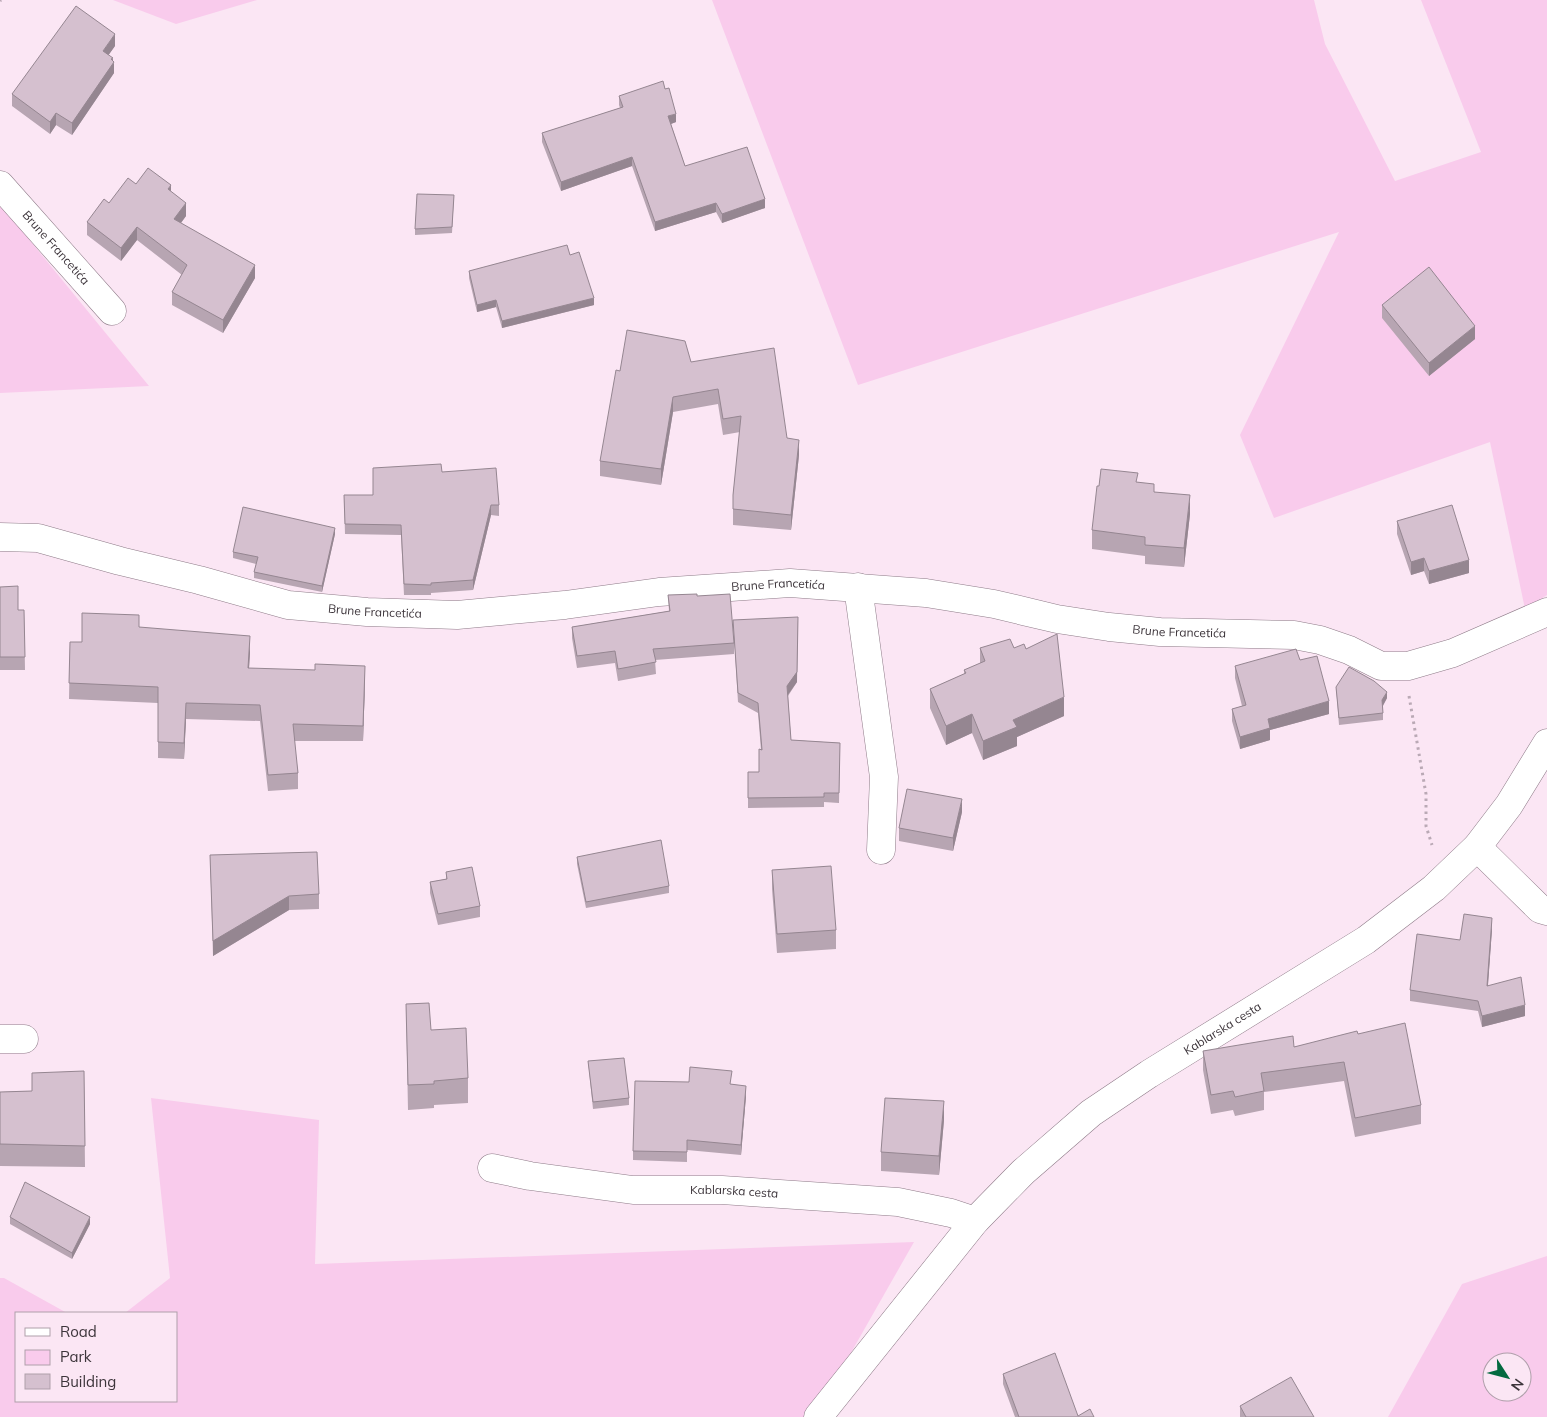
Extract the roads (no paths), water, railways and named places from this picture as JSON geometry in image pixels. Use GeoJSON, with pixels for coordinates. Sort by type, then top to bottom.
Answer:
{"type":"FeatureCollection","features":[{"type":"Feature","properties":{"kind":"street","name":"Brune Francetića"},"geometry":{"type":"LineString","coordinates":[[0,185],[112,311]]}},
{"type":"Feature","properties":{"kind":"street","name":"Brune Francetića"},"geometry":{"type":"LineString","coordinates":[[0,537],[38,538],[288,604],[367,612],[458,615],[565,605],[659,592],[790,582],[926,593],[994,604],[1109,627],[1160,632],[1294,635],[1320,640],[1349,650],[1381,666],[1404,666],[1454,653],[1547,612]]}},
{"type":"Feature","properties":{"kind":"street"},"geometry":{"type":"LineString","coordinates":[[858,588],[884,777],[881,850]]}},
{"type":"Feature","properties":{"kind":"street","name":"Kablarska cesta"},"geometry":{"type":"LineString","coordinates":[[818,1417],[974,1221],[1023,1172],[1091,1112],[1366,940],[1434,888],[1477,847],[1508,805],[1547,744]]}},
{"type":"Feature","properties":{"kind":"street"},"geometry":{"type":"LineString","coordinates":[[1477,847],[1540,909],[1547,911]]}},
{"type":"Feature","properties":{"kind":"street","name":"Kablarska cesta"},"geometry":{"type":"LineString","coordinates":[[492,1168],[530,1176],[632,1190],[722,1190],[898,1202],[951,1213],[974,1221]]}}]}
